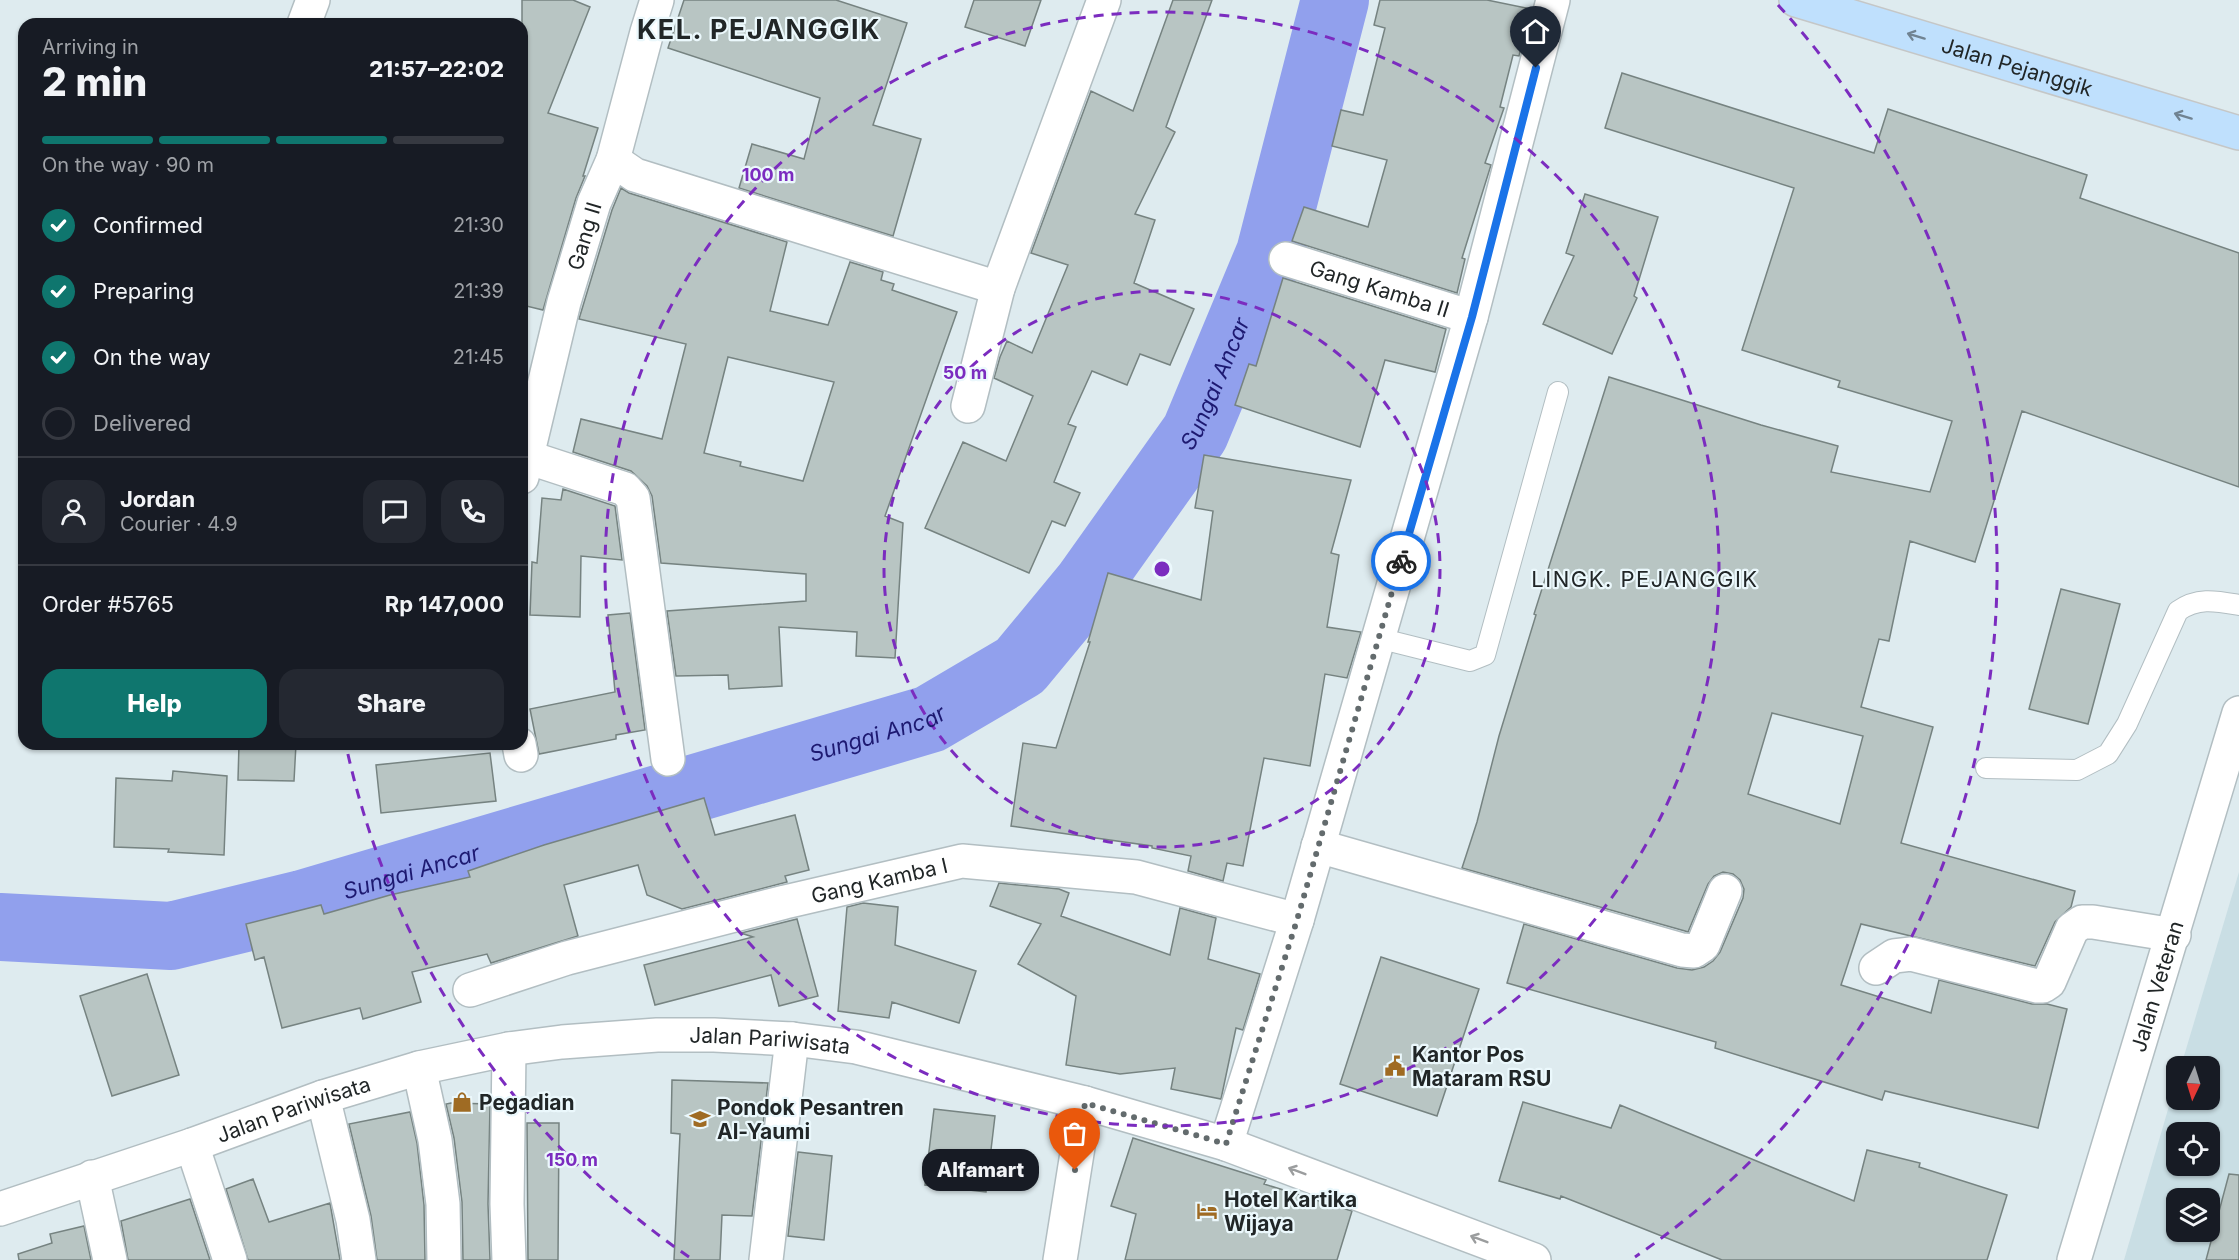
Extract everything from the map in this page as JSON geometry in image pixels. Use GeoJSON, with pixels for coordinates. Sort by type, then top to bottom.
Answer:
{"type":"FeatureCollection","features":[{"type":"Feature","properties":{"kind":"main road","name":"Jalan Pejanggik"},"geometry":{"type":"LineString","coordinates":[[1796,0],[2239,133]]}},
{"type":"Feature","properties":{"kind":"street"},"geometry":{"type":"LineString","coordinates":[[306,18],[313,0]]}},
{"type":"Feature","properties":{"kind":"street","name":"Gang II"},"geometry":{"type":"LineString","coordinates":[[528,454],[564,302],[594,203],[613,159],[657,0]]}},
{"type":"Feature","properties":{"kind":"street"},"geometry":{"type":"LineString","coordinates":[[968,406],[998,288],[1104,0]]}},
{"type":"Feature","properties":{"kind":"street"},"geometry":{"type":"LineString","coordinates":[[1226,1144],[1297,920],[1472,317],[1553,0]]}},
{"type":"Feature","properties":{"kind":"street"},"geometry":{"type":"LineString","coordinates":[[613,159],[635,175],[998,288]]}},
{"type":"Feature","properties":{"kind":"street","name":"Gang Kamba II"},"geometry":{"type":"LineString","coordinates":[[1286,259],[1472,317]]}},
{"type":"Feature","properties":{"kind":"street"},"geometry":{"type":"LineString","coordinates":[[528,468],[625,489],[633,498],[668,759]]}},
{"type":"Feature","properties":{"kind":"street","name":"Jalan Veteran"},"geometry":{"type":"LineString","coordinates":[[2074,1260],[2174,935],[2239,713]]}},
{"type":"Feature","properties":{"kind":"street"},"geometry":{"type":"LineString","coordinates":[[1318,846],[1682,950],[1694,951],[1703,945],[1725,891]]}},
{"type":"Feature","properties":{"kind":"street","name":"Gang Kamba I"},"geometry":{"type":"LineString","coordinates":[[470,990],[579,955],[785,902],[962,861],[1136,877],[1297,920]]}},
{"type":"Feature","properties":{"kind":"street"},"geometry":{"type":"LineString","coordinates":[[1876,968],[1894,956],[1911,954],[2043,986],[2049,982],[2072,929],[2082,922],[2174,935]]}},
{"type":"Feature","properties":{"kind":"street","name":"Jalan Pariwisata"},"geometry":{"type":"LineString","coordinates":[[0,1209],[192,1145],[323,1097],[419,1068],[509,1048],[600,1038],[714,1035],[792,1039],[856,1047],[1085,1103],[1226,1144],[1534,1260]]}},
{"type":"Feature","properties":{"kind":"street"},"geometry":{"type":"LineString","coordinates":[[766,1260],[792,1039]]}},
{"type":"Feature","properties":{"kind":"street"},"geometry":{"type":"LineString","coordinates":[[509,1048],[507,1204],[509,1260]]}},
{"type":"Feature","properties":{"kind":"street"},"geometry":{"type":"LineString","coordinates":[[419,1068],[435,1140],[443,1204],[444,1260]]}},
{"type":"Feature","properties":{"kind":"street"},"geometry":{"type":"LineString","coordinates":[[323,1097],[353,1220],[358,1260]]}},
{"type":"Feature","properties":{"kind":"street"},"geometry":{"type":"LineString","coordinates":[[1060,1260],[1085,1103]]}},
{"type":"Feature","properties":{"kind":"street"},"geometry":{"type":"LineString","coordinates":[[192,1145],[230,1260]]}},
{"type":"Feature","properties":{"kind":"street"},"geometry":{"type":"LineString","coordinates":[[92,1177],[110,1260]]}},
{"type":"Feature","properties":{"kind":"lane"},"geometry":{"type":"LineString","coordinates":[[1378,638],[1470,661],[1485,655],[1558,392]]}},
{"type":"Feature","properties":{"kind":"lane"},"geometry":{"type":"LineString","coordinates":[[1986,768],[2077,770],[2108,754],[2127,724],[2178,611],[2189,604],[2204,600],[2239,605]]}},
{"type":"Feature","properties":{"kind":"shaded area"},"geometry":{"type":"Polygon","coordinates":[[[2239,872],[2239,1260],[2124,1260],[2168,1110],[2220,1110],[2220,1056],[2184,1056],[2239,872]]]}},
{"type":"Feature","properties":{"kind":"building"},"geometry":{"type":"Polygon","coordinates":[[[522,0],[573,0],[590,7],[548,113],[598,128],[543,310],[528,306],[528,18],[522,18],[522,0]]]}},
{"type":"Feature","properties":{"kind":"building"},"geometry":{"type":"Polygon","coordinates":[[[684,0],[836,0],[907,23],[873,125],[921,139],[893,236],[739,188],[752,144],[804,159],[820,98],[668,48],[684,0]]]}},
{"type":"Feature","properties":{"kind":"building"},"geometry":{"type":"Polygon","coordinates":[[[974,0],[1041,0],[1025,46],[965,27],[974,0]]]}},
{"type":"Feature","properties":{"kind":"building"},"geometry":{"type":"Polygon","coordinates":[[[1173,0],[1212,0],[1166,127],[1175,132],[1135,214],[1155,220],[1134,283],[1194,309],[1170,365],[1140,354],[1127,385],[1092,371],[1068,424],[1076,427],[1054,482],[1080,493],[1065,526],[1052,521],[1029,573],[925,528],[963,442],[1006,461],[1033,396],[994,378],[1000,357],[1007,341],[1032,353],[1068,265],[1031,253],[1091,91],[1133,111],[1173,0]]]}},
{"type":"Feature","properties":{"kind":"building"},"geometry":{"type":"Polygon","coordinates":[[[1380,0],[1487,0],[1531,9],[1519,56],[1513,55],[1500,107],[1504,108],[1485,163],[1491,165],[1462,258],[1465,259],[1457,293],[1292,241],[1304,207],[1368,227],[1387,160],[1332,146],[1341,110],[1363,115],[1385,28],[1374,25],[1380,0]]]}},
{"type":"Feature","properties":{"kind":"building"},"geometry":{"type":"Polygon","coordinates":[[[1622,73],[1874,153],[1888,109],[2087,175],[2080,198],[2239,253],[2239,487],[2022,411],[1975,562],[1910,541],[1889,641],[1879,639],[1861,707],[1933,727],[1901,843],[2075,891],[2071,907],[2055,922],[2035,966],[1861,924],[1841,985],[1931,1013],[1939,980],[2032,1004],[2047,1004],[2067,1009],[2038,1128],[1885,1091],[1882,1100],[1715,1048],[1716,1042],[1507,983],[1524,924],[1677,968],[1692,970],[1704,967],[1720,952],[1743,898],[1744,889],[1740,880],[1733,874],[1723,872],[1714,876],[1708,884],[1688,932],[1462,868],[1536,615],[1534,614],[1609,377],[1761,425],[1838,446],[1831,472],[1930,492],[1952,421],[1838,387],[1840,381],[1742,350],[1794,188],[1605,128],[1622,73]],[[1772,713],[1748,794],[1840,824],[1863,736],[1772,713]]]}},
{"type":"Feature","properties":{"kind":"building"},"geometry":{"type":"Polygon","coordinates":[[[621,188],[629,193],[787,242],[770,311],[828,325],[850,262],[883,272],[881,280],[894,284],[892,290],[957,312],[885,516],[903,523],[895,658],[856,656],[857,632],[779,627],[782,686],[729,689],[728,675],[676,676],[667,611],[806,601],[806,574],[661,563],[652,496],[647,486],[631,471],[573,452],[581,419],[662,439],[686,344],[579,319],[612,210],[621,188]],[[728,357],[704,453],[741,462],[740,466],[803,481],[834,382],[728,357]]]}},
{"type":"Feature","properties":{"kind":"building"},"geometry":{"type":"Polygon","coordinates":[[[1585,194],[1658,217],[1634,296],[1637,298],[1612,354],[1543,324],[1574,256],[1566,253],[1585,194]]]}},
{"type":"Feature","properties":{"kind":"building"},"geometry":{"type":"Polygon","coordinates":[[[1283,278],[1446,329],[1435,372],[1385,360],[1360,447],[1235,405],[1249,364],[1256,366],[1283,278]]]}},
{"type":"Feature","properties":{"kind":"building"},"geometry":{"type":"Polygon","coordinates":[[[1204,455],[1351,480],[1331,553],[1339,555],[1327,627],[1361,632],[1347,678],[1325,674],[1310,766],[1264,758],[1243,866],[1227,863],[1223,881],[1188,871],[1191,856],[1152,848],[1152,846],[1011,826],[1023,743],[1056,748],[1090,642],[1088,642],[1108,573],[1201,600],[1213,511],[1195,508],[1204,455]]]}},
{"type":"Feature","properties":{"kind":"building"},"geometry":{"type":"Polygon","coordinates":[[[563,489],[615,506],[622,560],[581,556],[580,617],[530,615],[532,562],[537,563],[542,498],[561,500],[563,489]]]}},
{"type":"Feature","properties":{"kind":"building"},"geometry":{"type":"Polygon","coordinates":[[[2061,589],[2120,604],[2088,724],[2029,709],[2061,589]]]}},
{"type":"Feature","properties":{"kind":"building"},"geometry":{"type":"Polygon","coordinates":[[[630,613],[645,730],[616,735],[616,739],[539,754],[530,709],[615,692],[608,615],[630,613]]]}},
{"type":"Feature","properties":{"kind":"building"},"geometry":{"type":"Polygon","coordinates":[[[239,750],[296,750],[294,781],[238,780],[239,750]]]}},
{"type":"Feature","properties":{"kind":"building"},"geometry":{"type":"Polygon","coordinates":[[[490,753],[496,801],[381,813],[376,765],[490,753]]]}},
{"type":"Feature","properties":{"kind":"building"},"geometry":{"type":"Polygon","coordinates":[[[173,771],[227,776],[224,855],[168,852],[169,849],[114,847],[116,778],[172,781],[173,771]]]}},
{"type":"Feature","properties":{"kind":"building"},"geometry":{"type":"Polygon","coordinates":[[[704,798],[715,835],[795,815],[809,870],[785,876],[787,882],[682,909],[647,895],[638,865],[564,885],[578,936],[491,963],[487,954],[412,972],[421,1002],[363,1019],[360,1008],[282,1028],[264,957],[255,960],[246,924],[321,905],[324,914],[390,895],[470,877],[468,871],[544,845],[704,798]]]}},
{"type":"Feature","properties":{"kind":"building"},"geometry":{"type":"Polygon","coordinates":[[[999,883],[1059,889],[1069,893],[1061,916],[1170,955],[1180,908],[1216,918],[1208,959],[1260,974],[1243,1030],[1236,1028],[1221,1099],[1171,1089],[1175,1068],[1120,1074],[1066,1065],[1076,996],[1018,964],[1041,924],[990,906],[999,883]]]}},
{"type":"Feature","properties":{"kind":"building"},"geometry":{"type":"Polygon","coordinates":[[[863,903],[898,907],[895,945],[976,971],[959,1023],[892,1002],[889,1018],[838,1011],[847,907],[863,903]]]}},
{"type":"Feature","properties":{"kind":"building"},"geometry":{"type":"Polygon","coordinates":[[[797,919],[818,996],[779,1006],[771,975],[655,1005],[644,965],[753,937],[741,933],[797,919]]]}},
{"type":"Feature","properties":{"kind":"building"},"geometry":{"type":"Polygon","coordinates":[[[1381,957],[1479,989],[1437,1116],[1340,1084],[1381,957]]]}},
{"type":"Feature","properties":{"kind":"building"},"geometry":{"type":"Polygon","coordinates":[[[147,974],[179,1075],[112,1096],[80,996],[147,974]]]}},
{"type":"Feature","properties":{"kind":"building"},"geometry":{"type":"Polygon","coordinates":[[[672,1080],[768,1083],[752,1216],[722,1215],[720,1260],[674,1260],[680,1134],[671,1133],[672,1080]]]}},
{"type":"Feature","properties":{"kind":"building"},"geometry":{"type":"Polygon","coordinates":[[[1523,1102],[1611,1128],[1620,1105],[1854,1201],[1867,1150],[1920,1163],[1919,1167],[2007,1195],[1987,1260],[1722,1260],[1561,1196],[1560,1199],[1499,1181],[1523,1102]]]}},
{"type":"Feature","properties":{"kind":"building"},"geometry":{"type":"Polygon","coordinates":[[[446,1104],[490,1104],[488,1204],[490,1260],[463,1260],[462,1202],[454,1138],[446,1104]]]}},
{"type":"Feature","properties":{"kind":"building"},"geometry":{"type":"Polygon","coordinates":[[[934,1109],[995,1116],[986,1192],[925,1185],[934,1109]]]}},
{"type":"Feature","properties":{"kind":"building"},"geometry":{"type":"Polygon","coordinates":[[[410,1112],[417,1143],[424,1205],[425,1260],[377,1260],[371,1216],[349,1124],[410,1112]]]}},
{"type":"Feature","properties":{"kind":"building"},"geometry":{"type":"Polygon","coordinates":[[[527,1123],[559,1123],[558,1260],[528,1260],[527,1123]]]}},
{"type":"Feature","properties":{"kind":"building"},"geometry":{"type":"Polygon","coordinates":[[[1133,1138],[1266,1180],[1264,1184],[1352,1211],[1337,1260],[1125,1260],[1136,1214],[1111,1206],[1133,1138]]]}},
{"type":"Feature","properties":{"kind":"building"},"geometry":{"type":"Polygon","coordinates":[[[798,1152],[832,1156],[824,1240],[788,1236],[798,1152]]]}},
{"type":"Feature","properties":{"kind":"building"},"geometry":{"type":"Polygon","coordinates":[[[2229,1174],[2239,1175],[2239,1260],[2206,1260],[2211,1242],[2220,1242],[2220,1208],[2229,1174]]]}},
{"type":"Feature","properties":{"kind":"building"},"geometry":{"type":"Polygon","coordinates":[[[253,1179],[269,1222],[330,1203],[340,1260],[248,1260],[226,1189],[253,1179]]]}},
{"type":"Feature","properties":{"kind":"building"},"geometry":{"type":"Polygon","coordinates":[[[190,1199],[210,1260],[128,1260],[121,1221],[190,1199]]]}},
{"type":"Feature","properties":{"kind":"building"},"geometry":{"type":"Polygon","coordinates":[[[84,1226],[91,1260],[19,1260],[18,1254],[52,1243],[50,1234],[84,1226]]]}},
{"type":"Feature","properties":{"kind":"waterway","name":"Sungai Ancar"},"geometry":{"type":"LineString","coordinates":[[0,927],[171,936],[302,904],[930,719],[1020,666],[1087,585],[1195,433],[1270,253],[1335,0]]}},
{"type":"Feature","properties":{"kind":"way so far"},"geometry":{"type":"LineString","coordinates":[[1075,1170],[1085,1103],[1226,1144],[1297,920],[1401,561]]}},
{"type":"Feature","properties":{"kind":"place","name":"Kantor Pos Mataram RSU"},"geometry":{"type":"Point","coordinates":[1395,1066]}},
{"type":"Feature","properties":{"kind":"place","name":"Pegadian"},"geometry":{"type":"Point","coordinates":[462,1102]}},
{"type":"Feature","properties":{"kind":"place","name":"Pondok Pesantren Al-Yaumi"},"geometry":{"type":"Point","coordinates":[700,1119]}},
{"type":"Feature","properties":{"kind":"place","name":"Alfamart"},"geometry":{"type":"Point","coordinates":[1075,1170]}},
{"type":"Feature","properties":{"kind":"place","name":"Hotel Kartika Wijaya"},"geometry":{"type":"Point","coordinates":[1207,1211]}},
{"type":"Feature","properties":{"kind":"district","name":"KEL. PEJANGGIK"},"geometry":{"type":"Point","coordinates":[759,29]}},
{"type":"Feature","properties":{"kind":"district","name":"LINGK. PEJANGGIK"},"geometry":{"type":"Point","coordinates":[1645,579]}},
{"type":"Feature","properties":{"kind":"route"},"geometry":{"type":"LineString","coordinates":[[1401,561],[1472,317],[1536,68]]}}]}
